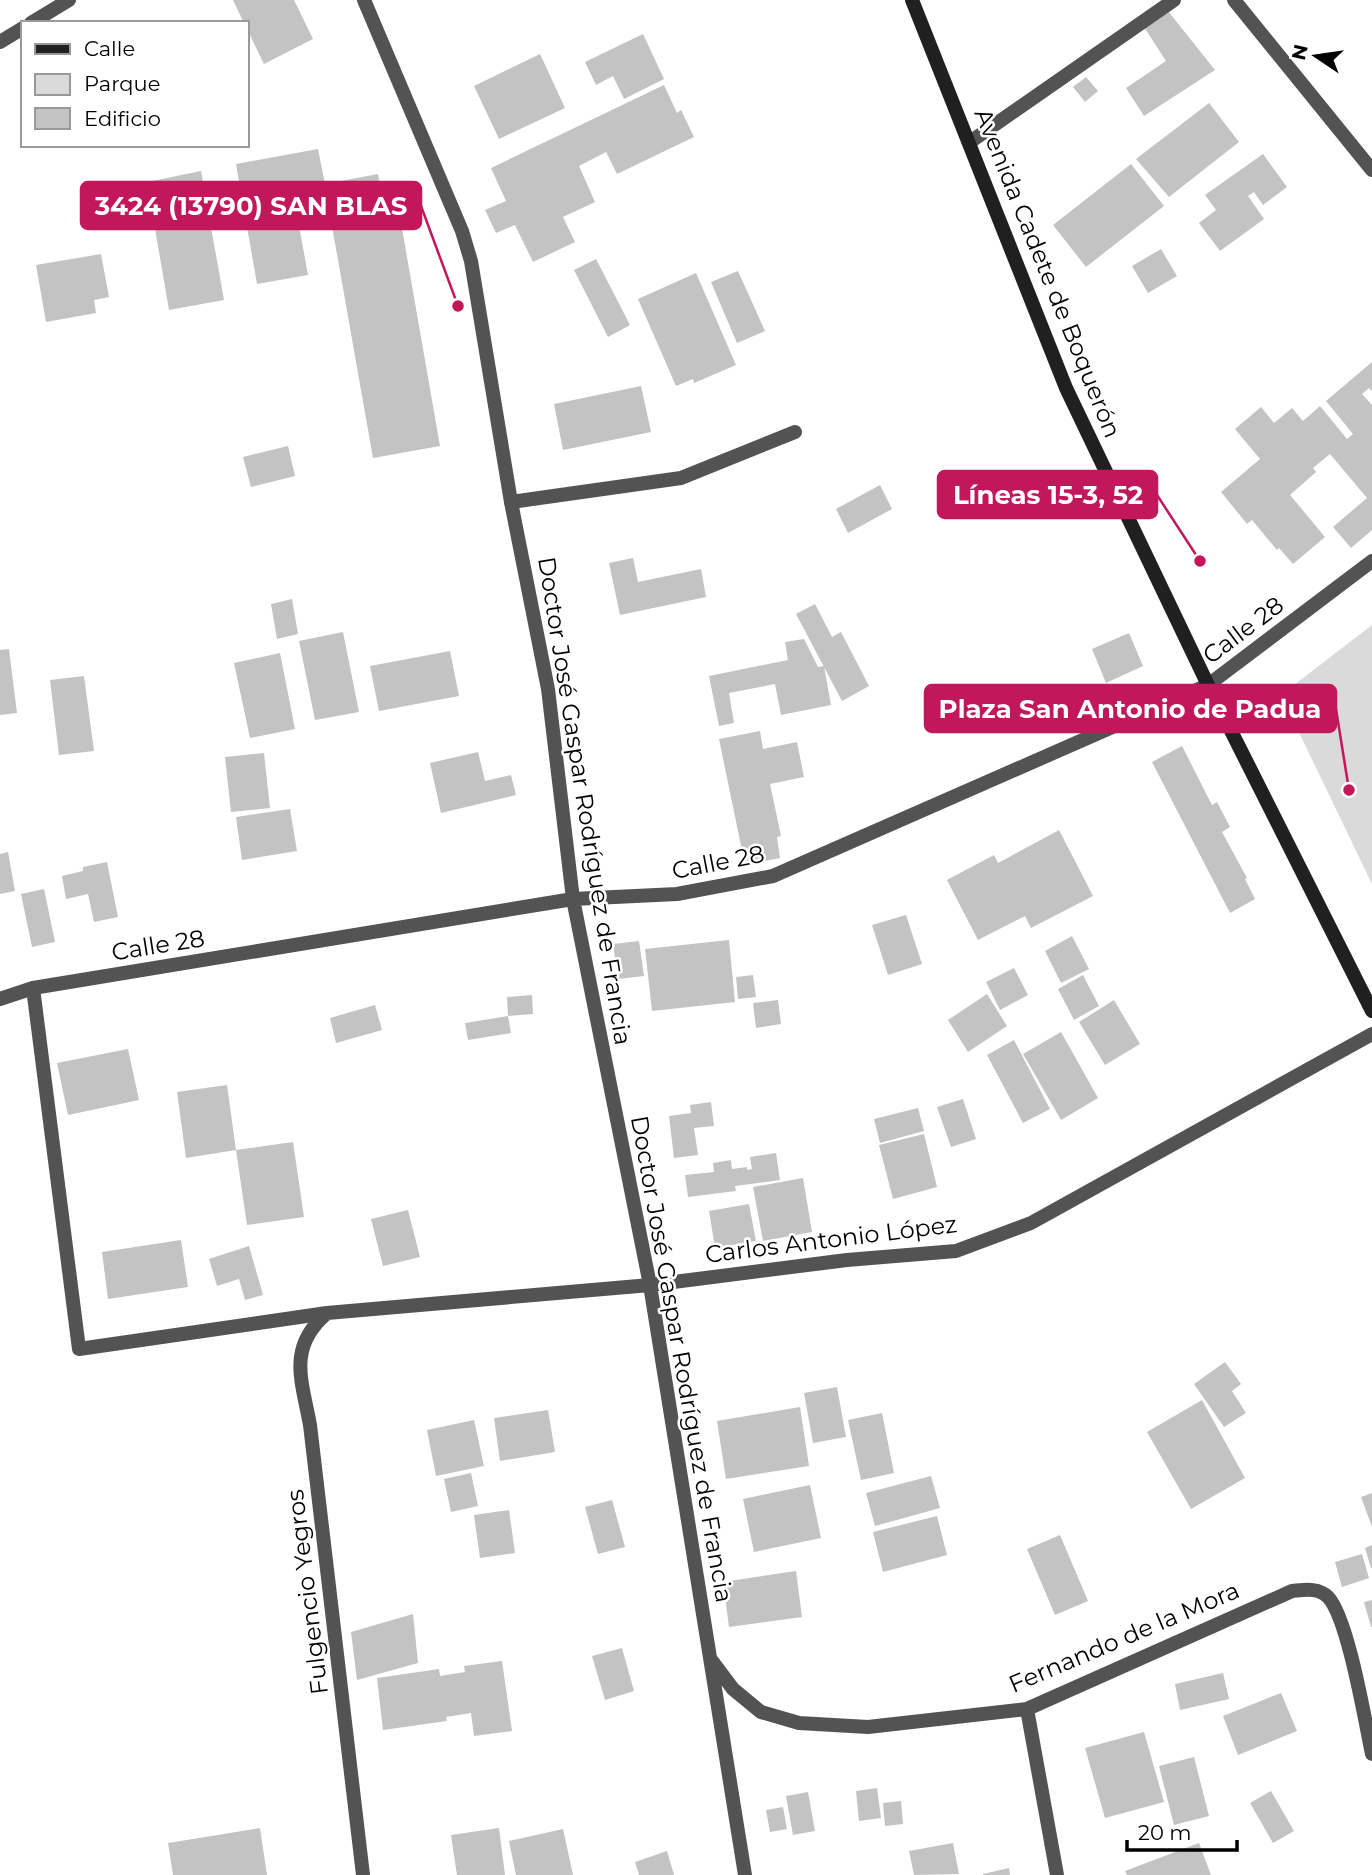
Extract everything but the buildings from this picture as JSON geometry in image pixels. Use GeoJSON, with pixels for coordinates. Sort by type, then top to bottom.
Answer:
{"type":"FeatureCollection","features":[{"type":"Feature","properties":{"kind":"main road","name":"Avenida Cadete de Boquerón"},"geometry":{"type":"LineString","coordinates":[[912,0],[1066,387],[1208,685],[1372,1011]]}},
{"type":"Feature","properties":{"kind":"street"},"geometry":{"type":"LineString","coordinates":[[34,21],[69,0]]}},
{"type":"Feature","properties":{"kind":"street","name":"Doctor José Gaspar Rodríguez de Francia"},"geometry":{"type":"LineString","coordinates":[[364,0],[462,230],[471,261],[511,502],[548,689],[573,899],[650,1284],[745,1875]]}},
{"type":"Feature","properties":{"kind":"street"},"geometry":{"type":"LineString","coordinates":[[970,142],[1174,0]]}},
{"type":"Feature","properties":{"kind":"street"},"geometry":{"type":"LineString","coordinates":[[1234,0],[1372,170]]}},
{"type":"Feature","properties":{"kind":"street"},"geometry":{"type":"LineString","coordinates":[[0,42],[21,29]]}},
{"type":"Feature","properties":{"kind":"street"},"geometry":{"type":"LineString","coordinates":[[511,502],[681,478],[794,432]]}},
{"type":"Feature","properties":{"kind":"street","name":"Calle 28"},"geometry":{"type":"LineString","coordinates":[[0,999],[33,988],[573,899],[677,894],[772,876],[1208,685],[1372,561]]}},
{"type":"Feature","properties":{"kind":"street","name":"Carlos Antonio López"},"geometry":{"type":"LineString","coordinates":[[33,988],[79,1349],[327,1313],[650,1284],[847,1260],[956,1251],[1031,1223],[1372,1034]]}},
{"type":"Feature","properties":{"kind":"street","name":"Fulgencio Yegros"},"geometry":{"type":"LineString","coordinates":[[327,1313],[304,1340],[300,1366],[310,1425],[363,1875]]}},
{"type":"Feature","properties":{"kind":"street","name":"Fernando de la Mora"},"geometry":{"type":"LineString","coordinates":[[710,1658],[733,1689],[761,1712],[799,1723],[868,1727],[1027,1709],[1292,1591],[1314,1590],[1326,1596],[1337,1611],[1348,1647],[1372,1754]]}},
{"type":"Feature","properties":{"kind":"street"},"geometry":{"type":"LineString","coordinates":[[1027,1709],[1057,1875]]}},
{"type":"Feature","properties":{"kind":"green space"},"geometry":{"type":"Polygon","coordinates":[[[1372,625],[1372,884],[1281,695],[1372,625]]]}},
{"type":"Feature","properties":{"kind":"place","name":"3424 (13790) SAN BLAS"},"geometry":{"type":"Point","coordinates":[458,306]}},
{"type":"Feature","properties":{"kind":"place","name":"Líneas 15-3, 52"},"geometry":{"type":"Point","coordinates":[1200,561]}},
{"type":"Feature","properties":{"kind":"place","name":"Plaza San Antonio de Padua"},"geometry":{"type":"Point","coordinates":[1349,790]}}]}
